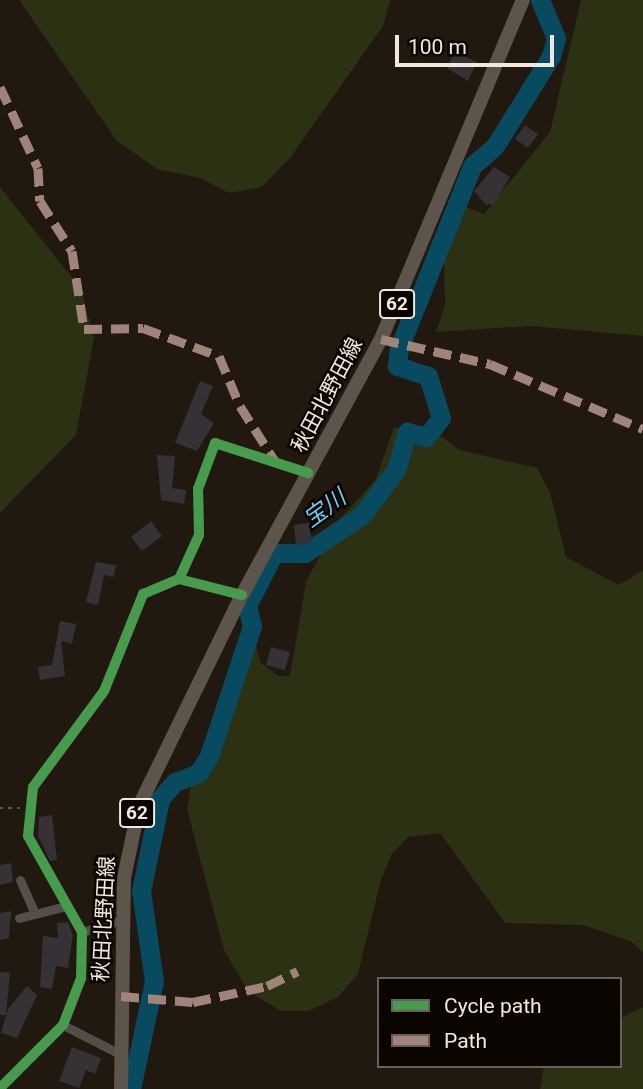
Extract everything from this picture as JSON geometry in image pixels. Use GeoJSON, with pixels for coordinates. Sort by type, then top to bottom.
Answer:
{"type":"FeatureCollection","features":[{"type":"Feature","properties":{"kind":"main road","name":"秋田北野田線"},"geometry":{"type":"LineString","coordinates":[[121,1089],[121,920],[139,806],[242,595],[387,326],[523,0]]}},
{"type":"Feature","properties":{"kind":"street"},"geometry":{"type":"LineString","coordinates":[[179,579],[199,536],[198,489],[215,443],[308,473]]}},
{"type":"Feature","properties":{"kind":"street"},"geometry":{"type":"LineString","coordinates":[[0,1088],[63,1025],[81,978],[82,932],[28,836],[33,787],[104,691],[143,594],[179,579],[242,595]]}},
{"type":"Feature","properties":{"kind":"street"},"geometry":{"type":"LineString","coordinates":[[20,880],[35,914]]}},
{"type":"Feature","properties":{"kind":"street"},"geometry":{"type":"LineString","coordinates":[[19,918],[66,906]]}},
{"type":"Feature","properties":{"kind":"street"},"geometry":{"type":"LineString","coordinates":[[82,932],[121,920]]}},
{"type":"Feature","properties":{"kind":"street"},"geometry":{"type":"LineString","coordinates":[[63,1025],[120,1054]]}},
{"type":"Feature","properties":{"kind":"path"},"geometry":{"type":"LineString","coordinates":[[0,808],[23,808]]}},
{"type":"Feature","properties":{"kind":"green space"},"geometry":{"type":"Polygon","coordinates":[[[19,0],[390,0],[383,26],[290,158],[262,187],[229,193],[200,178],[157,169],[117,141],[19,0]]]}},
{"type":"Feature","properties":{"kind":"green space"},"geometry":{"type":"Polygon","coordinates":[[[581,0],[643,0],[643,336],[531,326],[436,332],[445,305],[444,251],[465,207],[484,214],[550,132],[581,0]]]}},
{"type":"Feature","properties":{"kind":"green space"},"geometry":{"type":"Polygon","coordinates":[[[0,187],[81,289],[94,338],[76,435],[0,513],[0,187]]]}},
{"type":"Feature","properties":{"kind":"green space"},"geometry":{"type":"Polygon","coordinates":[[[394,427],[438,434],[460,450],[537,468],[550,493],[566,557],[619,585],[643,570],[643,953],[632,942],[583,925],[505,923],[440,833],[408,837],[392,854],[381,880],[358,974],[338,997],[308,1011],[281,1011],[248,991],[224,950],[187,809],[194,770],[243,641],[254,640],[261,663],[278,676],[290,676],[306,582],[339,520],[376,479],[394,427]]]}},
{"type":"Feature","properties":{"kind":"green space"},"geometry":{"type":"Polygon","coordinates":[[[643,1007],[643,1089],[540,1089],[544,1068],[622,1068],[622,1017],[643,1007]]]}},
{"type":"Feature","properties":{"kind":"building"},"geometry":{"type":"Polygon","coordinates":[[[455,52],[477,62],[468,81],[447,68],[455,52]]]}},
{"type":"Feature","properties":{"kind":"building"},"geometry":{"type":"Polygon","coordinates":[[[525,125],[538,134],[528,148],[515,139],[525,125]]]}},
{"type":"Feature","properties":{"kind":"building"},"geometry":{"type":"Polygon","coordinates":[[[494,167],[510,177],[494,204],[486,205],[474,191],[494,167]]]}},
{"type":"Feature","properties":{"kind":"building"},"geometry":{"type":"Polygon","coordinates":[[[200,381],[213,386],[201,414],[214,423],[197,451],[175,443],[200,381]]]}},
{"type":"Feature","properties":{"kind":"building"},"geometry":{"type":"Polygon","coordinates":[[[157,455],[175,456],[172,488],[186,490],[184,504],[161,500],[157,455]]]}},
{"type":"Feature","properties":{"kind":"building"},"geometry":{"type":"Polygon","coordinates":[[[151,521],[162,536],[142,551],[131,537],[151,521]]]}},
{"type":"Feature","properties":{"kind":"building"},"geometry":{"type":"Polygon","coordinates":[[[309,523],[312,542],[296,545],[294,525],[309,523]]]}},
{"type":"Feature","properties":{"kind":"building"},"geometry":{"type":"Polygon","coordinates":[[[96,562],[116,565],[114,577],[104,575],[98,605],[86,602],[96,562]]]}},
{"type":"Feature","properties":{"kind":"building"},"geometry":{"type":"Polygon","coordinates":[[[60,621],[76,624],[72,644],[61,641],[65,676],[40,680],[38,667],[52,665],[60,621]]]}},
{"type":"Feature","properties":{"kind":"building"},"geometry":{"type":"Polygon","coordinates":[[[271,647],[290,652],[285,670],[266,665],[271,647]]]}},
{"type":"Feature","properties":{"kind":"building"},"geometry":{"type":"Polygon","coordinates":[[[52,815],[57,860],[50,861],[38,836],[39,817],[52,815]]]}},
{"type":"Feature","properties":{"kind":"building"},"geometry":{"type":"Polygon","coordinates":[[[11,863],[13,882],[0,885],[0,865],[11,863]]]}},
{"type":"Feature","properties":{"kind":"building"},"geometry":{"type":"Polygon","coordinates":[[[11,911],[9,938],[0,940],[0,913],[11,911]]]}},
{"type":"Feature","properties":{"kind":"building"},"geometry":{"type":"Polygon","coordinates":[[[68,922],[73,935],[68,968],[56,966],[52,989],[40,987],[43,936],[58,938],[57,923],[68,922]]]}},
{"type":"Feature","properties":{"kind":"building"},"geometry":{"type":"Polygon","coordinates":[[[0,972],[10,973],[6,1015],[0,1015],[0,972]]]}},
{"type":"Feature","properties":{"kind":"building"},"geometry":{"type":"Polygon","coordinates":[[[27,986],[37,995],[17,1038],[1,1033],[8,1009],[27,986]]]}},
{"type":"Feature","properties":{"kind":"building"},"geometry":{"type":"Polygon","coordinates":[[[72,1047],[101,1058],[95,1074],[86,1070],[79,1088],[59,1081],[72,1047]]]}},
{"type":"Feature","properties":{"kind":"waterway","name":"宝川"},"geometry":{"type":"LineString","coordinates":[[131,1089],[154,981],[141,891],[160,799],[175,782],[198,773],[209,756],[252,626],[247,606],[274,553],[305,553],[362,515],[396,470],[407,432],[426,437],[441,418],[428,376],[397,366],[399,348],[472,166],[495,146],[551,56],[556,38],[540,0]]}},
{"type":"Feature","properties":{"kind":"marked path"},"geometry":{"type":"LineString","coordinates":[[0,87],[38,168],[40,201],[72,251],[84,329],[143,328],[219,356],[240,406],[275,461]]}},
{"type":"Feature","properties":{"kind":"marked path"},"geometry":{"type":"LineString","coordinates":[[381,339],[490,364],[643,429]]}},
{"type":"Feature","properties":{"kind":"marked path"},"geometry":{"type":"LineString","coordinates":[[121,996],[193,1002],[267,986],[298,971]]}},
{"type":"Feature","properties":{"kind":"cycle path"},"geometry":{"type":"LineString","coordinates":[[179,579],[199,535],[198,489],[215,443],[308,473]]}},
{"type":"Feature","properties":{"kind":"cycle path"},"geometry":{"type":"LineString","coordinates":[[0,1088],[63,1025],[81,978],[82,932],[28,836],[33,787],[104,691],[143,594],[179,579],[242,595]]}}]}
